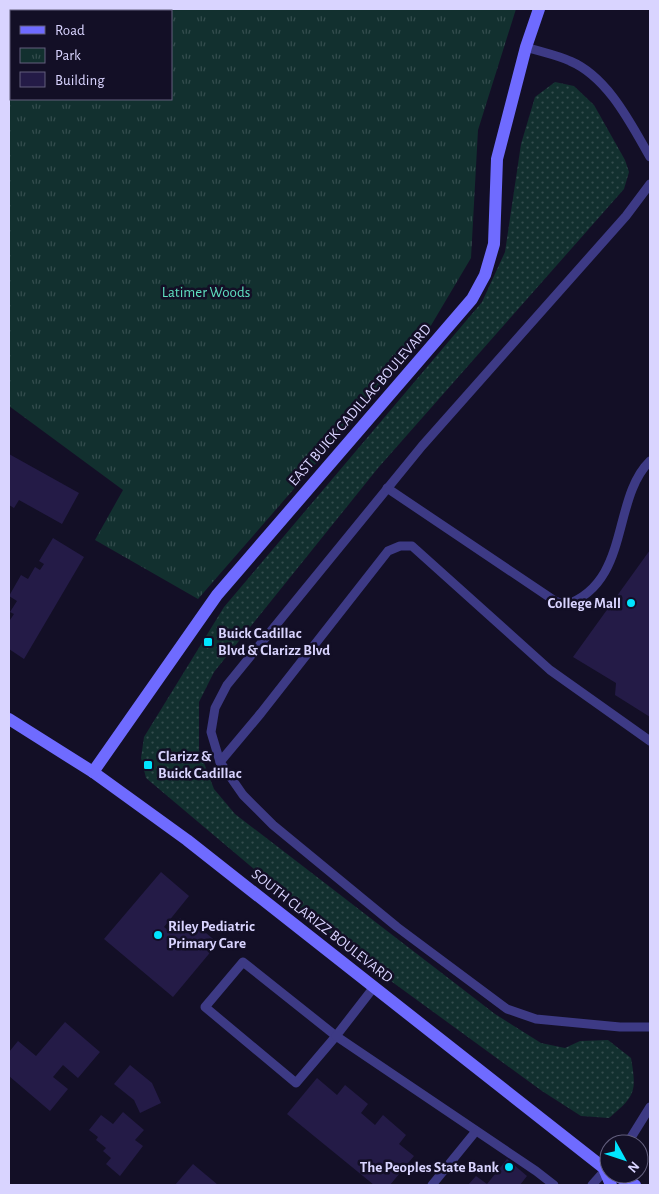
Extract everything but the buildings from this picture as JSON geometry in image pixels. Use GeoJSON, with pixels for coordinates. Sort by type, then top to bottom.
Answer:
{"type":"FeatureCollection","features":[{"type":"Feature","properties":{"kind":"street","name":"EAST BUICK CADILLAC BOULEVARD"},"geometry":{"type":"LineString","coordinates":[[93,772],[217,595],[472,299],[485,275],[494,244],[497,159],[526,47],[539,9]]}},
{"type":"Feature","properties":{"kind":"street","name":"SOUTH CLARIZZ BOULEVARD"},"geometry":{"type":"LineString","coordinates":[[9,719],[93,772],[187,840],[599,1163]]}},
{"type":"Feature","properties":{"kind":"lane"},"geometry":{"type":"LineString","coordinates":[[526,47],[571,61],[590,73],[613,98],[650,157]]}},
{"type":"Feature","properties":{"kind":"lane"},"geometry":{"type":"LineString","coordinates":[[650,184],[626,216],[387,488],[227,686],[215,708],[211,732],[220,762],[243,795],[273,825],[397,927],[507,1009],[536,1019],[620,1027],[650,1027]]}},
{"type":"Feature","properties":{"kind":"lane"},"geometry":{"type":"LineString","coordinates":[[387,488],[556,602],[565,605],[579,601],[595,585],[605,571],[616,547],[634,481],[640,471],[650,461]]}},
{"type":"Feature","properties":{"kind":"lane"},"geometry":{"type":"LineString","coordinates":[[220,762],[262,713],[388,551],[400,546],[412,546],[550,670],[650,741]]}},
{"type":"Feature","properties":{"kind":"lane"},"geometry":{"type":"LineString","coordinates":[[374,987],[336,1036],[296,1082],[205,1007],[243,962],[336,1036],[554,1185]]}},
{"type":"Feature","properties":{"kind":"lane"},"geometry":{"type":"LineString","coordinates":[[633,1134],[650,1107]]}},
{"type":"Feature","properties":{"kind":"lane"},"geometry":{"type":"LineString","coordinates":[[432,1185],[476,1131]]}},
{"type":"Feature","properties":{"kind":"green space","name":"Latimer Woods"},"geometry":{"type":"Polygon","coordinates":[[[9,9],[516,9],[478,130],[471,258],[420,344],[198,599],[95,540],[123,490],[9,406],[9,9]]]}},
{"type":"Feature","properties":{"kind":"green space"},"geometry":{"type":"Polygon","coordinates":[[[555,82],[574,86],[594,105],[625,160],[629,172],[624,189],[378,468],[214,672],[199,702],[199,750],[214,789],[235,814],[495,1014],[541,1043],[565,1048],[580,1041],[608,1040],[631,1058],[634,1079],[632,1092],[624,1104],[609,1118],[581,1116],[542,1091],[362,960],[146,778],[141,758],[144,737],[224,607],[482,302],[505,252],[521,144],[535,97],[555,82]]]}},
{"type":"Feature","properties":{"kind":"place","name":"College Mall"},"geometry":{"type":"Point","coordinates":[631,603]}},
{"type":"Feature","properties":{"kind":"place","name":"Buick Cadillac Blvd & Clarizz Blvd"},"geometry":{"type":"Point","coordinates":[208,642]}},
{"type":"Feature","properties":{"kind":"place","name":"Clarizz & Buick Cadillac"},"geometry":{"type":"Point","coordinates":[148,765]}},
{"type":"Feature","properties":{"kind":"place","name":"Riley Pediatric Primary Care"},"geometry":{"type":"Point","coordinates":[158,935]}},
{"type":"Feature","properties":{"kind":"place","name":"The Peoples State Bank"},"geometry":{"type":"Point","coordinates":[509,1167]}}]}
